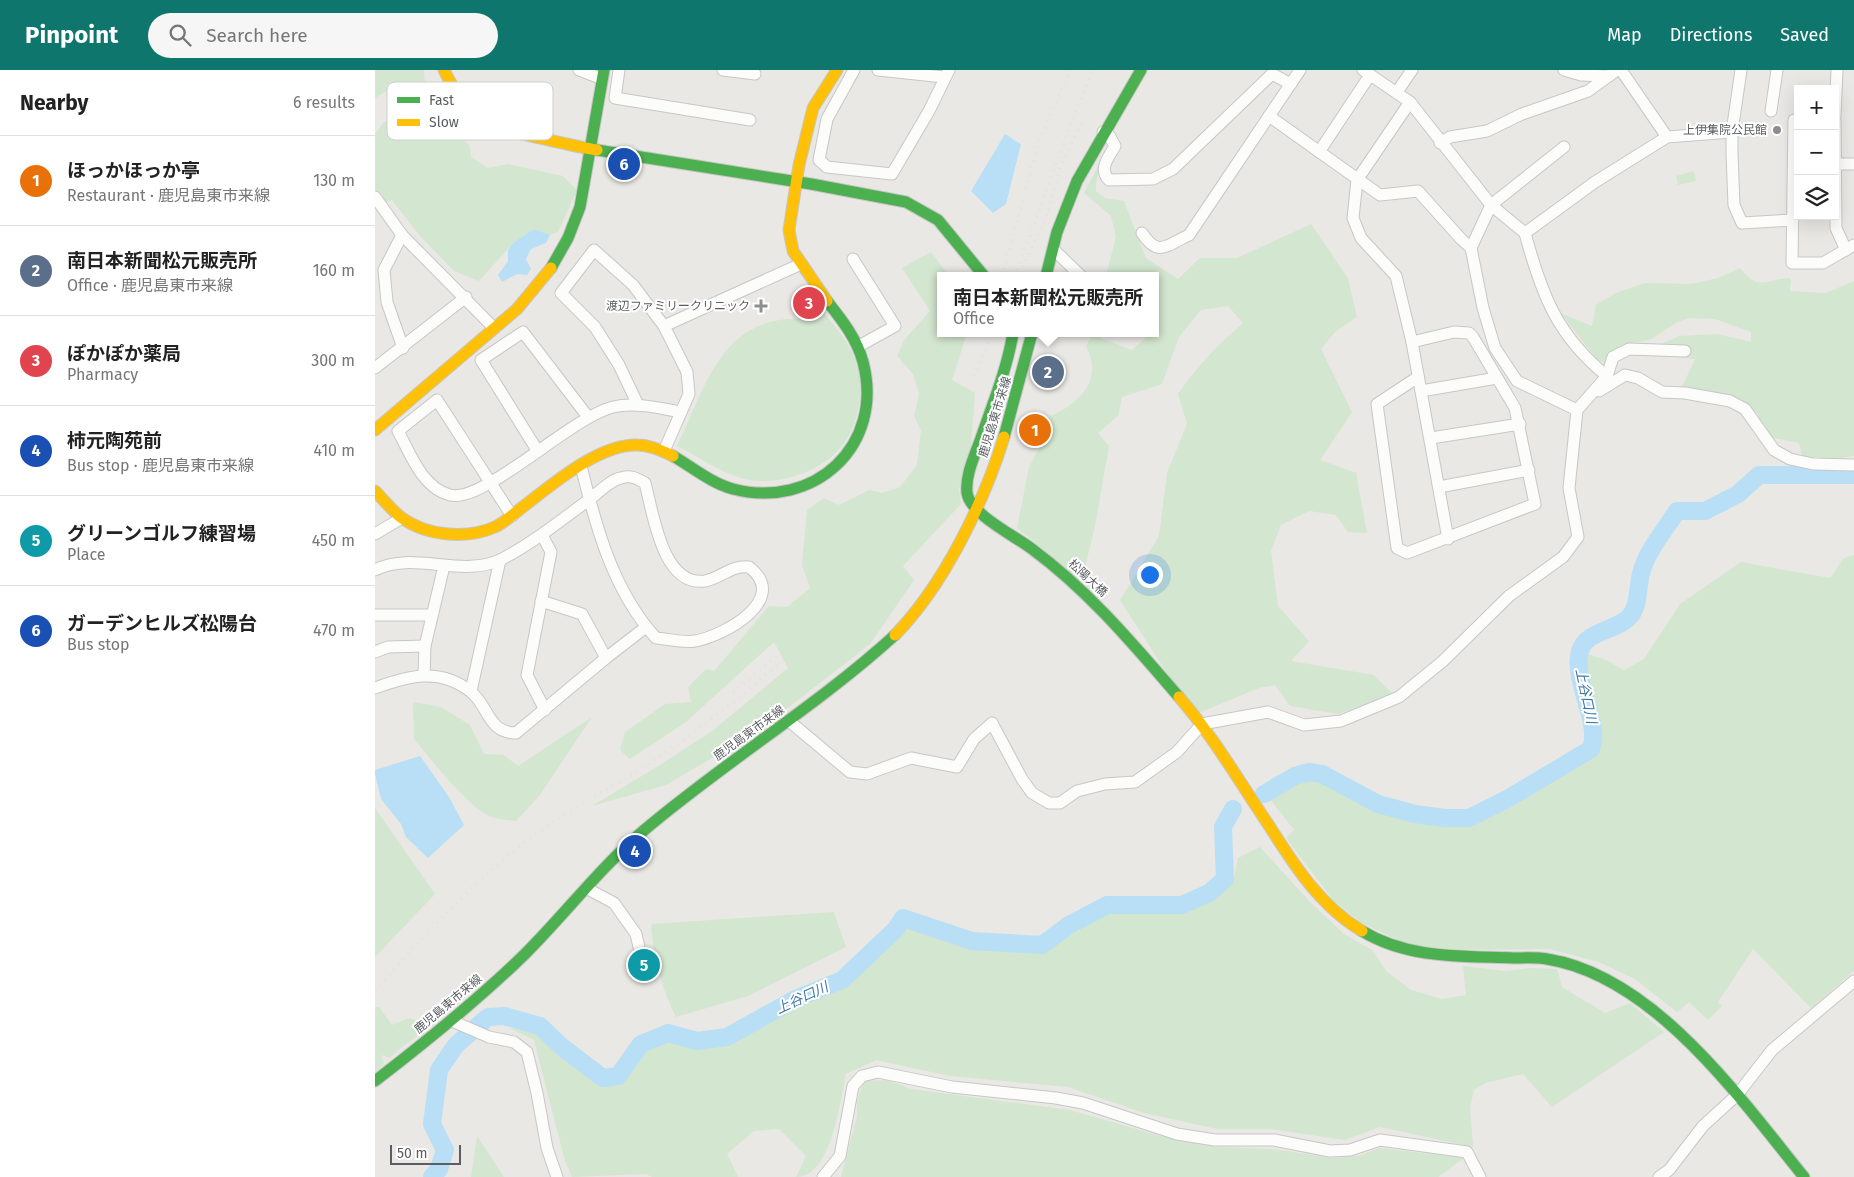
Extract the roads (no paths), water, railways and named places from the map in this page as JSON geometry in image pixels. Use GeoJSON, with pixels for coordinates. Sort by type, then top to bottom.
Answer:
{"type":"FeatureCollection","features":[{"type":"Feature","properties":{"kind":"street"},"geometry":{"type":"LineString","coordinates":[[444,70],[451,82]]}},
{"type":"Feature","properties":{"kind":"street"},"geometry":{"type":"LineString","coordinates":[[375,430],[533,293],[557,259],[580,207],[603,75],[582,73],[579,70]]}},
{"type":"Feature","properties":{"kind":"street"},"geometry":{"type":"LineString","coordinates":[[619,70],[615,98],[750,120]]}},
{"type":"Feature","properties":{"kind":"street"},"geometry":{"type":"LineString","coordinates":[[723,70],[755,74]]}},
{"type":"Feature","properties":{"kind":"street"},"geometry":{"type":"LineString","coordinates":[[375,491],[402,518],[431,531],[461,535],[481,532],[497,526],[599,453],[625,446],[641,444],[664,450],[719,484],[739,490],[769,494],[784,494],[815,483],[837,466],[858,437],[866,415],[868,400],[865,372],[859,346],[793,251],[789,230],[796,182],[813,108],[837,70]]}},
{"type":"Feature","properties":{"kind":"street"},"geometry":{"type":"LineString","coordinates":[[854,70],[827,119],[819,160],[827,167],[892,174],[929,111],[946,74],[878,70]]}},
{"type":"Feature","properties":{"kind":"street"},"geometry":{"type":"LineString","coordinates":[[1047,272],[1067,204],[1103,132],[1141,70]]}},
{"type":"Feature","properties":{"kind":"street"},"geometry":{"type":"LineString","coordinates":[[1142,233],[1154,248],[1161,248],[1189,235],[1300,70]]}},
{"type":"Feature","properties":{"kind":"street"},"geometry":{"type":"LineString","coordinates":[[1397,92],[1412,70]]}},
{"type":"Feature","properties":{"kind":"street"},"geometry":{"type":"LineString","coordinates":[[1564,70],[1581,75],[1613,73]]}},
{"type":"Feature","properties":{"kind":"street"},"geometry":{"type":"LineString","coordinates":[[1621,70],[1667,137]]}},
{"type":"Feature","properties":{"kind":"street"},"geometry":{"type":"LineString","coordinates":[[1741,70],[1732,132],[1734,204],[1742,222],[1793,220]]}},
{"type":"Feature","properties":{"kind":"street"},"geometry":{"type":"LineString","coordinates":[[1771,111],[1777,70]]}},
{"type":"Feature","properties":{"kind":"street"},"geometry":{"type":"LineString","coordinates":[[1836,85],[1837,70]]}},
{"type":"Feature","properties":{"kind":"street"},"geometry":{"type":"LineString","coordinates":[[1319,152],[1367,72],[1410,102],[1440,143],[1491,205],[1525,233],[1539,284],[1552,313],[1589,362],[1607,376]]}},
{"type":"Feature","properties":{"kind":"street"},"geometry":{"type":"LineString","coordinates":[[1440,143],[1450,137],[1487,131],[1522,114],[1588,91],[1613,73]]}},
{"type":"Feature","properties":{"kind":"street"},"geometry":{"type":"LineString","coordinates":[[1103,132],[1109,135],[1115,146],[1103,169],[1104,175],[1109,180],[1153,179],[1173,169],[1272,74],[1291,84]]}},
{"type":"Feature","properties":{"kind":"street"},"geometry":{"type":"LineString","coordinates":[[1410,102],[1357,180],[1353,218],[1361,238],[1396,276],[1412,342],[1431,438],[1448,539]]}},
{"type":"Feature","properties":{"kind":"street"},"geometry":{"type":"LineString","coordinates":[[1269,116],[1357,180],[1380,194],[1419,191],[1471,248]]}},
{"type":"Feature","properties":{"kind":"street"},"geometry":{"type":"LineString","coordinates":[[1794,120],[1792,263],[1823,263],[1850,248],[1836,228],[1836,175]]}},
{"type":"Feature","properties":{"kind":"street"},"geometry":{"type":"LineString","coordinates":[[1525,233],[1595,182],[1667,137],[1732,132]]}},
{"type":"Feature","properties":{"kind":"street"},"geometry":{"type":"LineString","coordinates":[[548,140],[590,149],[796,182],[906,202],[938,220],[981,272]]}},
{"type":"Feature","properties":{"kind":"street"},"geometry":{"type":"LineString","coordinates":[[1564,147],[1491,205],[1471,248],[1483,308],[1495,348],[1517,381],[1577,410]]}},
{"type":"Feature","properties":{"kind":"street"},"geometry":{"type":"LineString","coordinates":[[1839,164],[1854,164]]}},
{"type":"Feature","properties":{"kind":"street"},"geometry":{"type":"LineString","coordinates":[[375,196],[402,235],[466,297],[494,328]]}},
{"type":"Feature","properties":{"kind":"street"},"geometry":{"type":"LineString","coordinates":[[402,235],[384,270],[387,302],[403,348]]}},
{"type":"Feature","properties":{"kind":"street"},"geometry":{"type":"LineString","coordinates":[[1053,248],[1077,272]]}},
{"type":"Feature","properties":{"kind":"street"},"geometry":{"type":"LineString","coordinates":[[638,405],[619,365],[595,327],[561,293],[594,250],[633,284],[664,326],[687,372],[689,394],[664,450]]}},
{"type":"Feature","properties":{"kind":"street"},"geometry":{"type":"LineString","coordinates":[[853,259],[895,326],[859,346]]}},
{"type":"Feature","properties":{"kind":"street"},"geometry":{"type":"LineString","coordinates":[[664,326],[801,264]]}},
{"type":"Feature","properties":{"kind":"street"},"geometry":{"type":"LineString","coordinates":[[375,368],[466,297]]}},
{"type":"Feature","properties":{"kind":"street"},"geometry":{"type":"LineString","coordinates":[[537,450],[481,360],[523,332],[588,418]]}},
{"type":"Feature","properties":{"kind":"street"},"geometry":{"type":"LineString","coordinates":[[1412,342],[1454,332],[1469,333],[1515,408],[1535,497],[1534,507],[1407,553],[1397,548],[1377,404],[1418,377]]}},
{"type":"Feature","properties":{"kind":"street"},"geometry":{"type":"LineString","coordinates":[[976,511],[967,494],[969,473],[1009,358],[1012,337]]}},
{"type":"Feature","properties":{"kind":"street","name":"鹿児島東市来線"},"geometry":{"type":"LineString","coordinates":[[375,1081],[452,1020],[524,956],[586,888],[638,835],[673,806],[789,721],[858,667],[897,633],[931,587],[976,511],[1005,437],[1031,337]]}},
{"type":"Feature","properties":{"kind":"street"},"geometry":{"type":"LineString","coordinates":[[789,721],[850,772],[867,774],[911,758],[957,766],[974,739],[992,723],[1022,779],[1032,793],[1049,803],[1060,803],[1077,791],[1105,784],[1135,782],[1177,752],[1203,724],[1268,712],[1304,724],[1341,721],[1399,697],[1443,661],[1509,596],[1563,557],[1578,537],[1575,512],[1569,488],[1577,410],[1607,376],[1613,357],[1629,349],[1685,351]]}},
{"type":"Feature","properties":{"kind":"street"},"geometry":{"type":"LineString","coordinates":[[1577,410],[1604,387],[1625,375],[1638,378],[1663,392],[1685,393],[1730,401],[1745,409],[1774,450],[1790,459],[1813,464],[1854,465]]}},
{"type":"Feature","properties":{"kind":"street"},"geometry":{"type":"LineString","coordinates":[[1421,391],[1497,378]]}},
{"type":"Feature","properties":{"kind":"street"},"geometry":{"type":"LineString","coordinates":[[512,516],[489,483],[437,400],[398,431],[421,474],[444,492],[458,495],[489,483],[588,418],[612,407],[638,405],[681,412]]}},
{"type":"Feature","properties":{"kind":"street"},"geometry":{"type":"LineString","coordinates":[[1431,438],[1520,424]]}},
{"type":"Feature","properties":{"kind":"street"},"geometry":{"type":"LineString","coordinates":[[375,570],[399,562],[469,566],[500,560],[542,534],[589,499],[618,478],[634,476],[645,483],[655,529],[669,560],[684,577],[691,580],[708,580],[741,566],[749,567],[763,581],[764,588],[757,606],[720,634],[693,642],[656,638],[647,628],[609,563],[589,499],[581,466]]}},
{"type":"Feature","properties":{"kind":"street"},"geometry":{"type":"LineString","coordinates":[[1439,487],[1529,470]]}},
{"type":"Feature","properties":{"kind":"street","name":"松陽大橋"},"geometry":{"type":"LineString","coordinates":[[976,511],[1043,555],[1097,603],[1203,724],[1297,869],[1332,912],[1356,930],[1419,954],[1527,956],[1567,963],[1619,986],[1663,1018],[1737,1095],[1804,1177]]}},
{"type":"Feature","properties":{"kind":"street"},"geometry":{"type":"LineString","coordinates":[[375,534],[402,518]]}},
{"type":"Feature","properties":{"kind":"street"},"geometry":{"type":"LineString","coordinates":[[542,534],[551,552],[527,675],[545,710]]}},
{"type":"Feature","properties":{"kind":"street"},"geometry":{"type":"LineString","coordinates":[[471,691],[500,560]]}},
{"type":"Feature","properties":{"kind":"street"},"geometry":{"type":"LineString","coordinates":[[424,675],[425,646],[444,566]]}},
{"type":"Feature","properties":{"kind":"street"},"geometry":{"type":"LineString","coordinates":[[541,601],[582,614],[606,658]]}},
{"type":"Feature","properties":{"kind":"street"},"geometry":{"type":"LineString","coordinates":[[375,615],[433,615]]}},
{"type":"Feature","properties":{"kind":"street"},"geometry":{"type":"LineString","coordinates":[[375,688],[406,677],[424,675],[449,680],[471,691],[494,725],[504,733],[516,733],[606,658],[647,628]]}},
{"type":"Feature","properties":{"kind":"street"},"geometry":{"type":"LineString","coordinates":[[375,652],[388,647],[425,646]]}},
{"type":"Feature","properties":{"kind":"street"},"geometry":{"type":"LineString","coordinates":[[586,888],[614,903],[636,934],[639,947]]}},
{"type":"Feature","properties":{"kind":"street"},"geometry":{"type":"LineString","coordinates":[[1659,1177],[1669,1170],[1703,1126],[1737,1095],[1772,1050],[1854,981]]}},
{"type":"Feature","properties":{"kind":"street"},"geometry":{"type":"LineString","coordinates":[[452,1020],[489,1037],[514,1042],[527,1052],[547,1148],[557,1177]]}},
{"type":"Feature","properties":{"kind":"street"},"geometry":{"type":"LineString","coordinates":[[823,1177],[840,1156],[853,1086],[862,1076],[878,1072],[952,1087],[1056,1098],[1083,1103],[1177,1134],[1215,1140],[1274,1140],[1330,1151],[1350,1150],[1380,1140],[1467,1152],[1480,1177]]}},
{"type":"Feature","properties":{"kind":"water"},"geometry":{"type":"Polygon","coordinates":[[[1005,134],[1021,144],[1006,204],[993,213],[971,191],[1005,134]]]}},
{"type":"Feature","properties":{"kind":"water"},"geometry":{"type":"Polygon","coordinates":[[[534,229],[550,235],[546,243],[531,249],[526,259],[531,269],[527,275],[517,274],[502,282],[498,275],[508,261],[508,250],[514,242],[534,229]]]}},
{"type":"Feature","properties":{"kind":"water"},"geometry":{"type":"Polygon","coordinates":[[[420,756],[449,797],[464,825],[428,858],[406,837],[401,824],[381,799],[375,774],[375,770],[420,756]]]}},
{"type":"Feature","properties":{"kind":"waterway","name":"上谷口川"},"geometry":{"type":"LineString","coordinates":[[1264,794],[1295,776],[1309,772],[1322,774],[1378,804],[1415,814],[1445,818],[1469,818],[1509,798],[1591,749],[1593,738],[1592,726],[1580,675],[1580,651],[1589,638],[1618,625],[1631,615],[1636,605],[1640,575],[1645,562],[1677,511],[1705,511],[1738,494],[1759,475],[1854,475]]}},
{"type":"Feature","properties":{"kind":"waterway","name":"上谷口川"},"geometry":{"type":"LineString","coordinates":[[432,1177],[439,1169],[445,1150],[432,1124],[439,1070],[456,1045],[488,1017],[504,1016],[540,1026],[562,1047],[603,1078],[618,1076],[641,1044],[668,1033],[697,1041],[727,1037],[795,999],[842,980],[896,929],[903,918],[972,941],[1042,945],[1069,925],[1107,905],[1182,905],[1209,893],[1225,879],[1223,827],[1233,809]]}},
{"type":"Feature","properties":{"kind":"railway"},"geometry":{"type":"LineString","coordinates":[[1003,272],[1038,144],[1070,70]]}},
{"type":"Feature","properties":{"kind":"railway"},"geometry":{"type":"LineString","coordinates":[[1016,272],[1073,117],[1093,70]]}},
{"type":"Feature","properties":{"kind":"railway"},"geometry":{"type":"LineString","coordinates":[[1023,267],[1046,218],[1061,166],[1083,120]]}},
{"type":"Feature","properties":{"kind":"railway"},"geometry":{"type":"LineString","coordinates":[[974,376],[990,337]]}},
{"type":"Feature","properties":{"kind":"railway"},"geometry":{"type":"LineString","coordinates":[[733,693],[776,656]]}},
{"type":"Feature","properties":{"kind":"railway"},"geometry":{"type":"LineString","coordinates":[[375,990],[465,895],[524,843],[565,814],[639,770],[676,745],[781,662]]}},
{"type":"Feature","properties":{"kind":"place","name":"上伊集院公民館"},"geometry":{"type":"Point","coordinates":[1777,130]}},
{"type":"Feature","properties":{"kind":"place","name":"ガーデンヒルズ松陽台"},"geometry":{"type":"Point","coordinates":[624,164]}},
{"type":"Feature","properties":{"kind":"place","name":"ぽかぽか薬局"},"geometry":{"type":"Point","coordinates":[809,303]}},
{"type":"Feature","properties":{"kind":"place","name":"渡辺ファミリークリニック"},"geometry":{"type":"Point","coordinates":[761,306]}},
{"type":"Feature","properties":{"kind":"place","name":"南日本新聞松元販売所"},"geometry":{"type":"Point","coordinates":[1048,372]}},
{"type":"Feature","properties":{"kind":"place","name":"ほっかほっか亭"},"geometry":{"type":"Point","coordinates":[1035,430]}},
{"type":"Feature","properties":{"kind":"place","name":"柿元陶苑前"},"geometry":{"type":"Point","coordinates":[635,851]}},
{"type":"Feature","properties":{"kind":"place","name":"グリーンゴルフ練習場"},"geometry":{"type":"Point","coordinates":[644,965]}}]}
